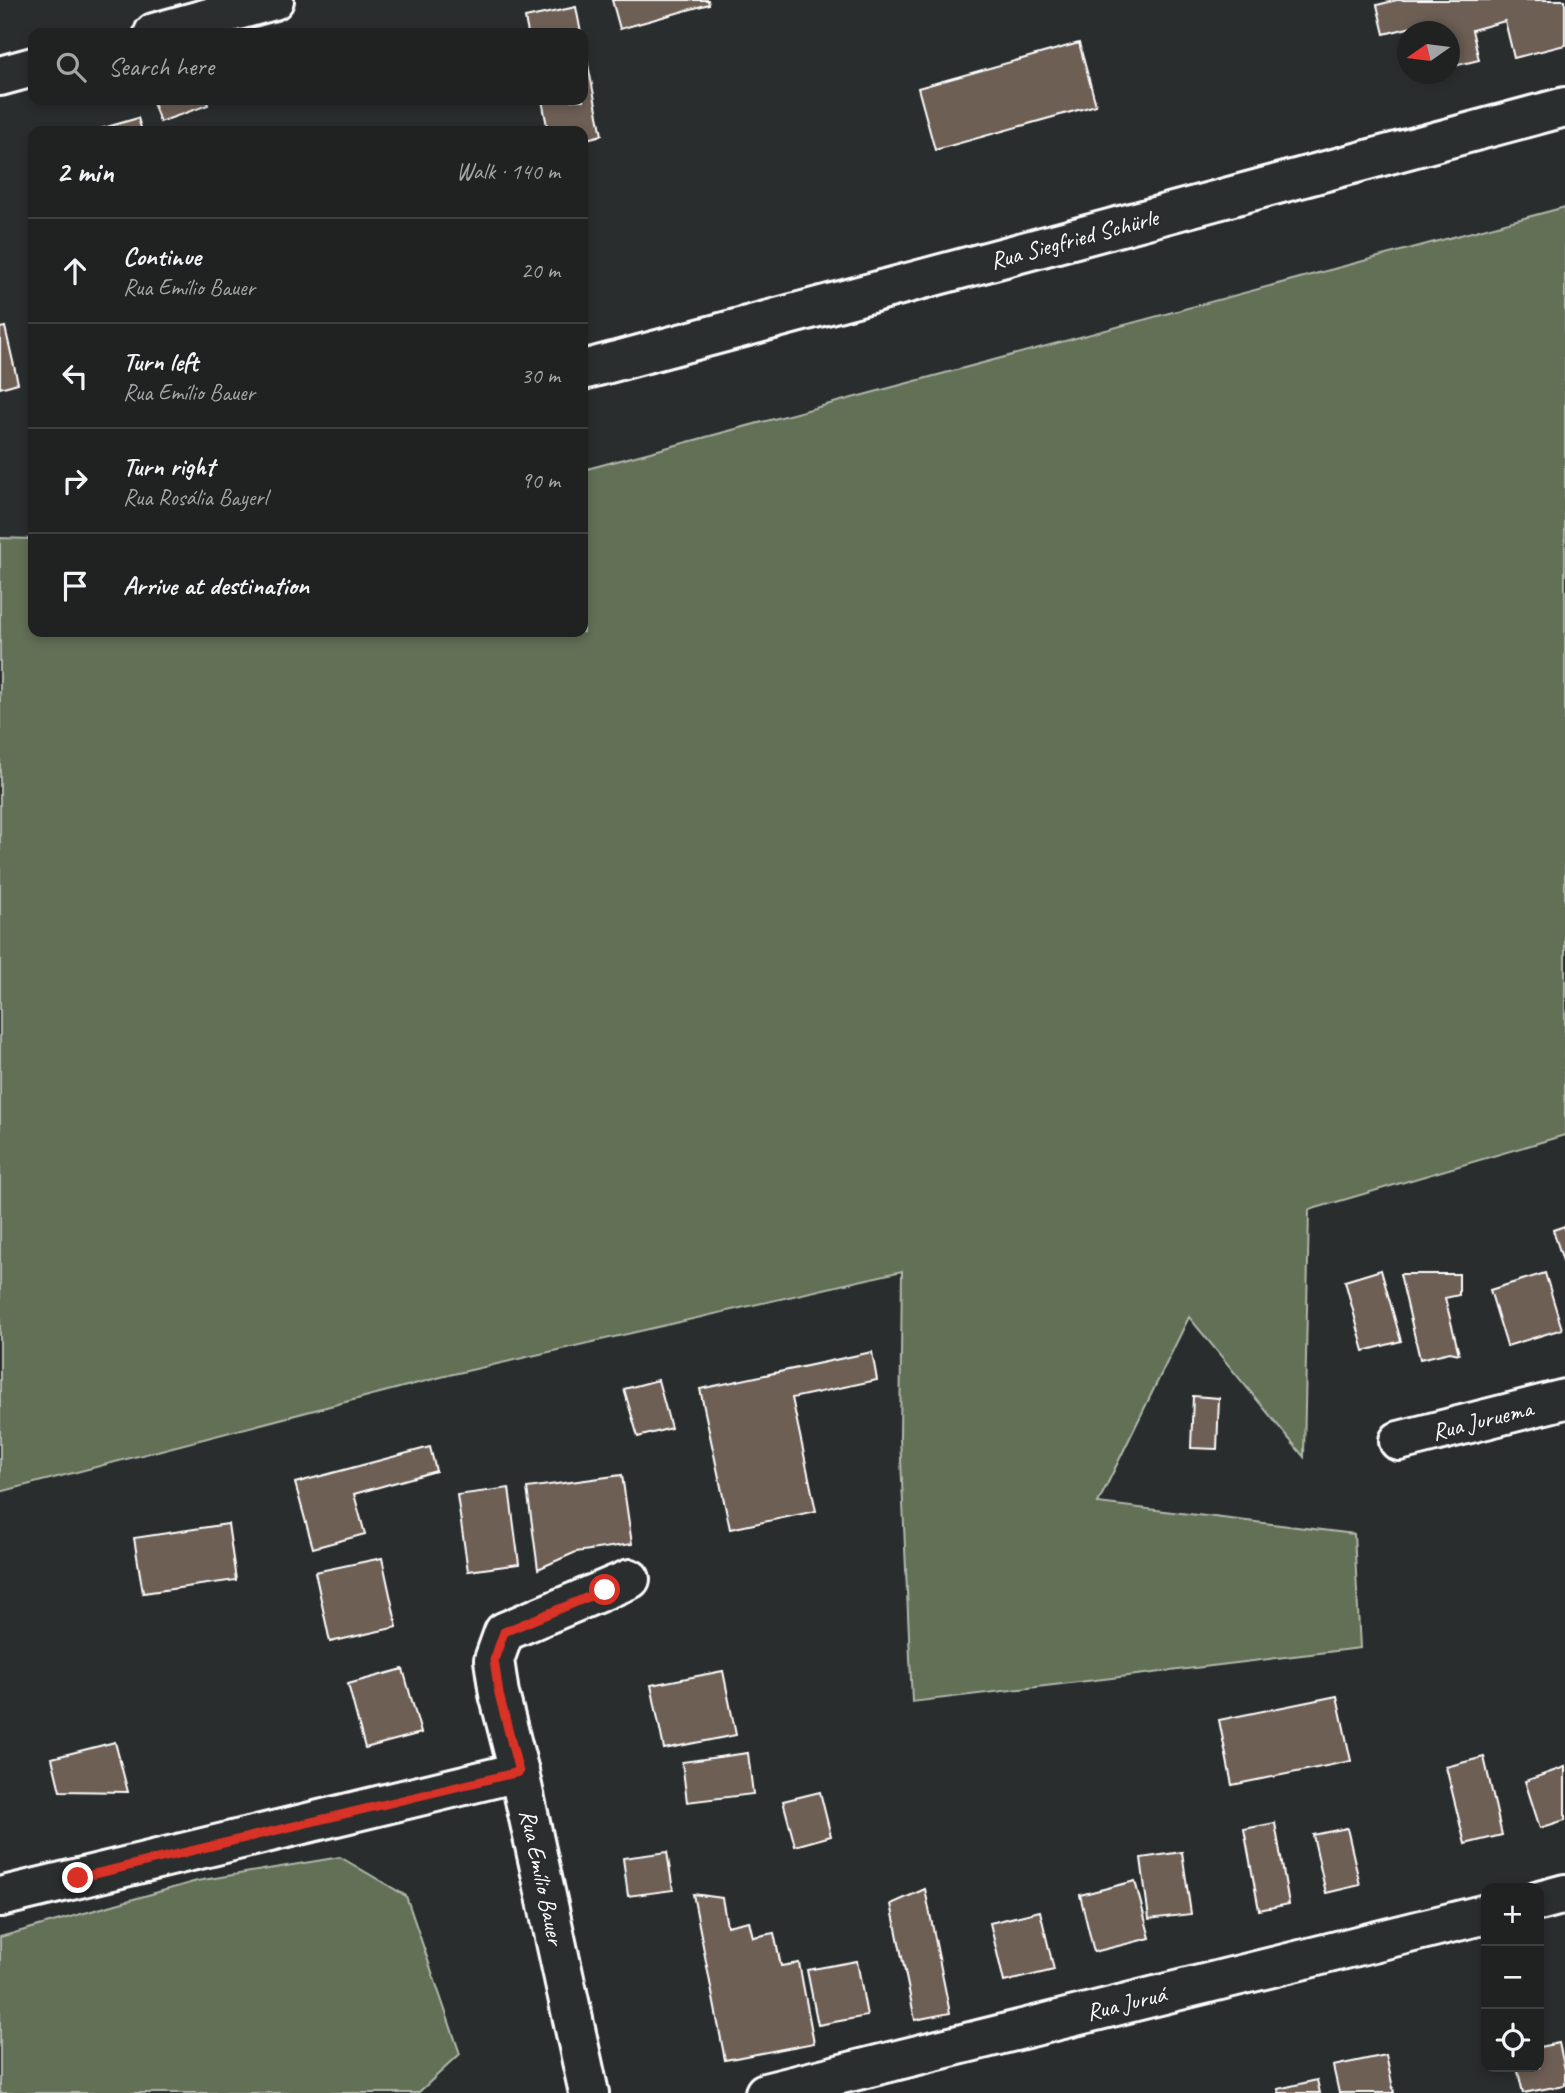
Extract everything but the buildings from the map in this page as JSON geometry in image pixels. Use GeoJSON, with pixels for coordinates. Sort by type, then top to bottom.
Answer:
{"type":"FeatureCollection","features":[{"type":"Feature","properties":{"kind":"street"},"geometry":{"type":"LineString","coordinates":[[172,28],[274,0]]}},
{"type":"Feature","properties":{"kind":"street"},"geometry":{"type":"LineString","coordinates":[[0,76],[28,68]]}},
{"type":"Feature","properties":{"kind":"street","name":"Rua Siegfried Schürle"},"geometry":{"type":"LineString","coordinates":[[588,369],[1565,107]]}},
{"type":"Feature","properties":{"kind":"street","name":"Rua Juruema"},"geometry":{"type":"LineString","coordinates":[[1399,1441],[1565,1399]]}},
{"type":"Feature","properties":{"kind":"street","name":"Rua Emílio Bauer"},"geometry":{"type":"LineString","coordinates":[[589,2093],[519,1772],[499,1694],[494,1660],[504,1632],[631,1579]]}},
{"type":"Feature","properties":{"kind":"street"},"geometry":{"type":"LineString","coordinates":[[0,1897],[519,1772]]}},
{"type":"Feature","properties":{"kind":"street"},"geometry":{"type":"LineString","coordinates":[[1544,1900],[1565,1894]]}},
{"type":"Feature","properties":{"kind":"street","name":"Rua Juruá"},"geometry":{"type":"LineString","coordinates":[[765,2093],[1481,1915]]}},
{"type":"Feature","properties":{"kind":"green space"},"geometry":{"type":"Polygon","coordinates":[[[1565,207],[1565,1135],[1309,1210],[1304,1457],[1189,1317],[1098,1503],[1354,1534],[1360,1648],[912,1702],[900,1437],[902,1271],[449,1375],[0,1492],[0,538],[28,539],[28,637],[588,637],[588,469],[1565,207]]]}},
{"type":"Feature","properties":{"kind":"green space"},"geometry":{"type":"Polygon","coordinates":[[[340,1857],[406,1896],[460,2054],[418,2093],[0,2093],[0,1937],[197,1881],[340,1857]]]}},
{"type":"Feature","properties":{"kind":"route"},"geometry":{"type":"LineString","coordinates":[[78,1878],[519,1772],[499,1694],[494,1660],[504,1632],[605,1590]]}}]}
